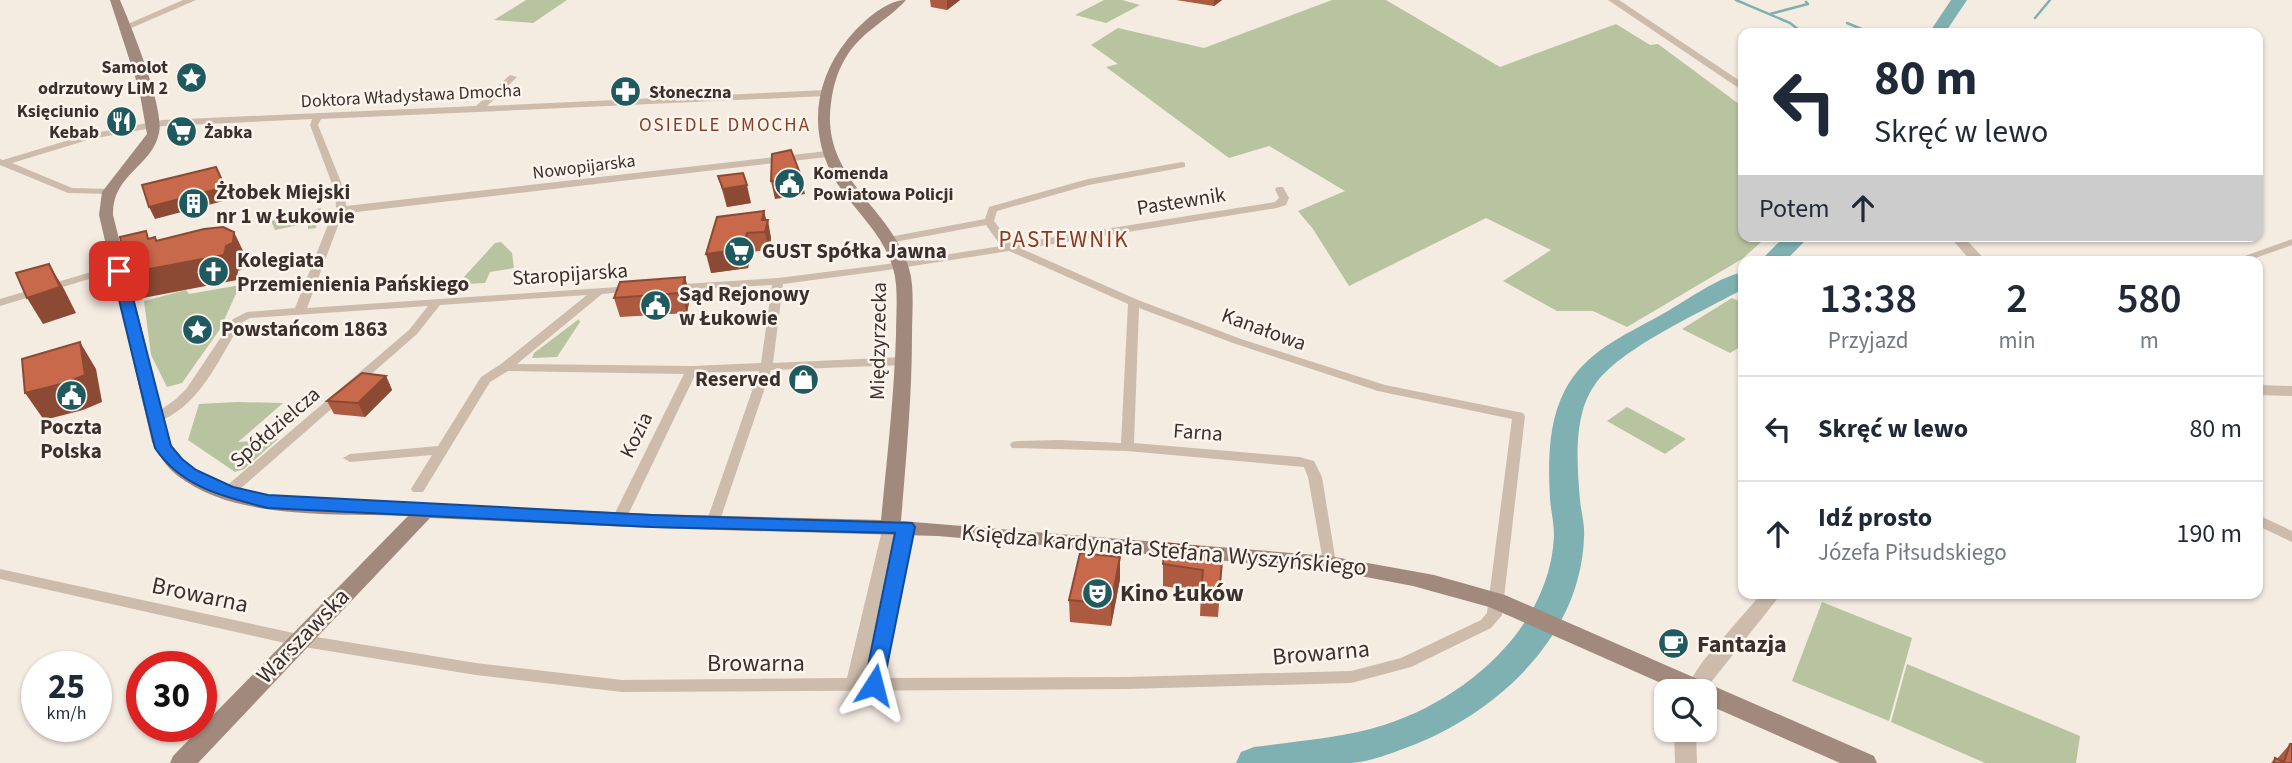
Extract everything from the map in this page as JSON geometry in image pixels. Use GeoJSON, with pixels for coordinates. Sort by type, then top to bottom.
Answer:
{"type":"FeatureCollection","features":[{"type":"Feature","properties":{"kind":"main road"},"geometry":{"type":"LineString","coordinates":[[110,191],[149,140],[153,124],[126,26],[115,0]]}},
{"type":"Feature","properties":{"kind":"main road","name":"Międzyrzecka"},"geometry":{"type":"LineString","coordinates":[[898,527],[905,292],[900,265],[889,240],[844,185],[827,154],[822,120],[826,93],[838,61],[849,43],[901,0]]}},
{"type":"Feature","properties":{"kind":"main road","name":"Księdza kardynała Stefana Wyszyńskiego"},"geometry":{"type":"LineString","coordinates":[[110,191],[104,205],[163,448],[176,463],[200,480],[228,492],[285,503],[425,511],[713,523],[898,527],[1329,563],[1396,573],[1497,601],[1559,626],[1673,679]]}},
{"type":"Feature","properties":{"kind":"main road","name":"Warszawska"},"geometry":{"type":"LineString","coordinates":[[182,763],[425,511]]}},
{"type":"Feature","properties":{"kind":"main road","name":"Księdza kardynała Stefana Wyszyńskiego"},"geometry":{"type":"LineString","coordinates":[[1717,699],[1865,763]]}},
{"type":"Feature","properties":{"kind":"street"},"geometry":{"type":"LineString","coordinates":[[126,26],[191,0]]}},
{"type":"Feature","properties":{"kind":"street"},"geometry":{"type":"LineString","coordinates":[[1613,0],[1738,85]]}},
{"type":"Feature","properties":{"kind":"street"},"geometry":{"type":"LineString","coordinates":[[478,108],[513,77]]}},
{"type":"Feature","properties":{"kind":"street","name":"Doktora Władysława Dmocha"},"geometry":{"type":"LineString","coordinates":[[1,163],[89,137],[153,124],[826,93]]}},
{"type":"Feature","properties":{"kind":"street"},"geometry":{"type":"LineString","coordinates":[[300,310],[334,222],[345,210],[341,207],[340,192],[314,125],[317,116]]}},
{"type":"Feature","properties":{"kind":"street","name":"Nowopijarska"},"geometry":{"type":"LineString","coordinates":[[345,210],[827,154]]}},
{"type":"Feature","properties":{"kind":"street"},"geometry":{"type":"LineString","coordinates":[[1,163],[71,191],[110,191]]}},
{"type":"Feature","properties":{"kind":"street","name":"Pastewnik"},"geometry":{"type":"LineString","coordinates":[[989,221],[993,209],[1088,182],[1182,164]]}},
{"type":"Feature","properties":{"kind":"street","name":"Pastewnik"},"geometry":{"type":"LineString","coordinates":[[900,265],[1282,204],[1284,198],[1280,189]]}},
{"type":"Feature","properties":{"kind":"street"},"geometry":{"type":"LineString","coordinates":[[889,240],[989,221],[1007,246]]}},
{"type":"Feature","properties":{"kind":"street"},"geometry":{"type":"LineString","coordinates":[[1961,242],[1974,256]]}},
{"type":"Feature","properties":{"kind":"street"},"geometry":{"type":"LineString","coordinates":[[2251,256],[2292,242]]}},
{"type":"Feature","properties":{"kind":"street","name":"Kanałowa"},"geometry":{"type":"LineString","coordinates":[[1007,246],[1134,302],[1346,378],[1519,416],[1497,601]]}},
{"type":"Feature","properties":{"kind":"street","name":"Staropijarska"},"geometry":{"type":"LineString","coordinates":[[154,419],[183,401],[237,321],[242,317],[261,313],[778,281],[900,265]]}},
{"type":"Feature","properties":{"kind":"street"},"geometry":{"type":"LineString","coordinates":[[0,303],[118,267]]}},
{"type":"Feature","properties":{"kind":"street"},"geometry":{"type":"LineString","coordinates":[[713,523],[766,368],[778,281]]}},
{"type":"Feature","properties":{"kind":"street"},"geometry":{"type":"LineString","coordinates":[[418,489],[480,386],[599,291]]}},
{"type":"Feature","properties":{"kind":"street","name":"Spółdzielcza"},"geometry":{"type":"LineString","coordinates":[[228,492],[413,332],[437,302]]}},
{"type":"Feature","properties":{"kind":"street"},"geometry":{"type":"LineString","coordinates":[[1017,445],[1126,447],[1134,302]]}},
{"type":"Feature","properties":{"kind":"street"},"geometry":{"type":"LineString","coordinates":[[505,367],[691,370],[904,361]]}},
{"type":"Feature","properties":{"kind":"street","name":"Kozia"},"geometry":{"type":"LineString","coordinates":[[619,519],[691,370]]}},
{"type":"Feature","properties":{"kind":"street"},"geometry":{"type":"LineString","coordinates":[[2263,390],[2292,391]]}},
{"type":"Feature","properties":{"kind":"street","name":"Farna"},"geometry":{"type":"LineString","coordinates":[[1126,447],[1309,464],[1315,477],[1329,563]]}},
{"type":"Feature","properties":{"kind":"street"},"geometry":{"type":"LineString","coordinates":[[350,458],[390,457],[405,451],[441,450]]}},
{"type":"Feature","properties":{"kind":"street"},"geometry":{"type":"LineString","coordinates":[[2263,522],[2292,537]]}},
{"type":"Feature","properties":{"kind":"street"},"geometry":{"type":"LineString","coordinates":[[854,685],[898,527]]}},
{"type":"Feature","properties":{"kind":"street"},"geometry":{"type":"LineString","coordinates":[[874,685],[898,527]]}},
{"type":"Feature","properties":{"kind":"street","name":"Browarna"},"geometry":{"type":"LineString","coordinates":[[0,573],[299,640],[476,669],[609,685],[1126,684],[1351,677],[1405,663],[1486,624],[1494,615],[1497,601]]}},
{"type":"Feature","properties":{"kind":"street"},"geometry":{"type":"LineString","coordinates":[[1702,679],[1768,599]]}},
{"type":"Feature","properties":{"kind":"street"},"geometry":{"type":"LineString","coordinates":[[1685,742],[1686,763]]}},
{"type":"Feature","properties":{"kind":"green space"},"geometry":{"type":"Polygon","coordinates":[[[526,0],[567,0],[533,23],[494,20],[526,0]]]}},
{"type":"Feature","properties":{"kind":"green space"},"geometry":{"type":"Polygon","coordinates":[[[1104,0],[1122,0],[1140,5],[1106,23],[1075,15],[1104,0]]]}},
{"type":"Feature","properties":{"kind":"green space"},"geometry":{"type":"Polygon","coordinates":[[[1332,0],[1386,0],[1500,67],[1616,24],[1650,45],[1658,44],[1738,103],[1738,242],[1761,242],[1745,256],[1738,256],[1738,261],[1627,327],[1593,311],[1557,311],[1503,281],[1551,250],[1486,218],[1349,286],[1313,229],[1298,211],[1345,191],[1269,146],[1229,158],[1106,67],[1118,64],[1091,45],[1118,28],[1204,48],[1332,0]]]}},
{"type":"Feature","properties":{"kind":"green space"},"geometry":{"type":"Polygon","coordinates":[[[321,208],[316,228],[308,229],[308,223],[275,230],[271,221],[321,208]]]}},
{"type":"Feature","properties":{"kind":"green space"},"geometry":{"type":"Polygon","coordinates":[[[501,242],[512,253],[514,268],[490,272],[485,283],[466,284],[464,277],[495,243],[501,242]]]}},
{"type":"Feature","properties":{"kind":"green space"},"geometry":{"type":"Polygon","coordinates":[[[240,285],[220,329],[182,383],[167,387],[151,355],[144,301],[186,290],[189,294],[240,285]]]}},
{"type":"Feature","properties":{"kind":"green space"},"geometry":{"type":"Polygon","coordinates":[[[1732,298],[1738,301],[1738,348],[1730,353],[1682,329],[1732,298]]]}},
{"type":"Feature","properties":{"kind":"green space"},"geometry":{"type":"Polygon","coordinates":[[[579,319],[580,322],[557,357],[532,358],[534,353],[579,319]]]}},
{"type":"Feature","properties":{"kind":"green space"},"geometry":{"type":"Polygon","coordinates":[[[283,403],[238,442],[278,439],[244,469],[235,472],[188,440],[199,404],[283,403]]]}},
{"type":"Feature","properties":{"kind":"green space"},"geometry":{"type":"Polygon","coordinates":[[[1627,407],[1686,439],[1665,454],[1607,421],[1627,407]]]}},
{"type":"Feature","properties":{"kind":"green space"},"geometry":{"type":"Polygon","coordinates":[[[1822,602],[1912,638],[1889,721],[1792,681],[1822,602]]]}},
{"type":"Feature","properties":{"kind":"green space"},"geometry":{"type":"Polygon","coordinates":[[[1907,664],[2080,736],[2076,763],[1985,763],[1891,722],[1907,664]]]}},
{"type":"Feature","properties":{"kind":"building"},"geometry":{"type":"Polygon","coordinates":[[[791,150],[801,176],[771,181],[772,154],[791,150]]]}},
{"type":"Feature","properties":{"kind":"building"},"geometry":{"type":"Polygon","coordinates":[[[216,167],[225,187],[149,207],[142,185],[216,167]]]}},
{"type":"Feature","properties":{"kind":"building"},"geometry":{"type":"Polygon","coordinates":[[[743,173],[747,185],[723,189],[718,176],[743,173]]]}},
{"type":"Feature","properties":{"kind":"building"},"geometry":{"type":"Polygon","coordinates":[[[764,211],[762,220],[768,220],[765,232],[747,233],[743,249],[706,254],[717,217],[764,211]]]}},
{"type":"Feature","properties":{"kind":"building"},"geometry":{"type":"Polygon","coordinates":[[[223,227],[234,232],[233,243],[226,246],[224,255],[128,273],[120,237],[146,231],[148,239],[155,237],[156,241],[223,227]]]}},
{"type":"Feature","properties":{"kind":"building"},"geometry":{"type":"Polygon","coordinates":[[[49,264],[60,287],[27,298],[16,273],[49,264]]]}},
{"type":"Feature","properties":{"kind":"building"},"geometry":{"type":"Polygon","coordinates":[[[685,277],[681,293],[614,298],[620,282],[685,277]]]}},
{"type":"Feature","properties":{"kind":"building"},"geometry":{"type":"Polygon","coordinates":[[[80,342],[85,375],[25,393],[22,359],[80,342]]]}},
{"type":"Feature","properties":{"kind":"building"},"geometry":{"type":"Polygon","coordinates":[[[362,373],[386,376],[358,403],[327,401],[362,373]]]}},
{"type":"Feature","properties":{"kind":"building"},"geometry":{"type":"Polygon","coordinates":[[[1165,543],[1223,550],[1219,596],[1201,594],[1203,570],[1163,564],[1165,543]]]}},
{"type":"Feature","properties":{"kind":"building"},"geometry":{"type":"Polygon","coordinates":[[[1080,553],[1120,557],[1111,604],[1069,600],[1080,553]]]}},
{"type":"Feature","properties":{"kind":"building"},"geometry":{"type":"Polygon","coordinates":[[[2290,744],[2292,763],[2274,763],[2275,758],[2284,762],[2290,744]]]}},
{"type":"Feature","properties":{"kind":"waterway"},"geometry":{"type":"LineString","coordinates":[[1736,0],[1796,28]]}},
{"type":"Feature","properties":{"kind":"waterway"},"geometry":{"type":"LineString","coordinates":[[1940,28],[1959,0]]}},
{"type":"Feature","properties":{"kind":"waterway"},"geometry":{"type":"LineString","coordinates":[[2035,18],[2050,0]]}},
{"type":"Feature","properties":{"kind":"waterway"},"geometry":{"type":"LineString","coordinates":[[1770,14],[1808,4],[1806,2]]}},
{"type":"Feature","properties":{"kind":"waterway"},"geometry":{"type":"LineString","coordinates":[[1847,23],[1859,28]]}},
{"type":"Feature","properties":{"kind":"waterway"},"geometry":{"type":"LineString","coordinates":[[1777,256],[1792,242]]}},
{"type":"Feature","properties":{"kind":"waterway"},"geometry":{"type":"LineString","coordinates":[[1254,763],[1353,748],[1418,728],[1481,690],[1509,666],[1533,637],[1551,606],[1564,573],[1569,537],[1564,487],[1566,429],[1578,390],[1588,375],[1609,354],[1738,282]]}},
{"type":"Feature","properties":{"kind":"place","name":"Samolot odrzutowy LiM 2"},"geometry":{"type":"Point","coordinates":[191,77]}},
{"type":"Feature","properties":{"kind":"place","name":"Słoneczna"},"geometry":{"type":"Point","coordinates":[626,92]}},
{"type":"Feature","properties":{"kind":"place","name":"Księciunio Kebab"},"geometry":{"type":"Point","coordinates":[122,121]}},
{"type":"Feature","properties":{"kind":"place","name":"Żabka"},"geometry":{"type":"Point","coordinates":[181,132]}},
{"type":"Feature","properties":{"kind":"place","name":"Komenda Powiatowa Policji"},"geometry":{"type":"Point","coordinates":[790,183]}},
{"type":"Feature","properties":{"kind":"place","name":"Żłobek Miejski nr 1 w Łukowie"},"geometry":{"type":"Point","coordinates":[193,204]}},
{"type":"Feature","properties":{"kind":"place","name":"GUST Spółka Jawna"},"geometry":{"type":"Point","coordinates":[739,251]}},
{"type":"Feature","properties":{"kind":"place","name":"Kolegiata Przemienienia Pańskiego"},"geometry":{"type":"Point","coordinates":[214,272]}},
{"type":"Feature","properties":{"kind":"place","name":"Sąd Rejonowy w Łukowie"},"geometry":{"type":"Point","coordinates":[656,306]}},
{"type":"Feature","properties":{"kind":"place","name":"Powstańcom 1863"},"geometry":{"type":"Point","coordinates":[198,329]}},
{"type":"Feature","properties":{"kind":"place","name":"Reserved"},"geometry":{"type":"Point","coordinates":[804,379]}},
{"type":"Feature","properties":{"kind":"place","name":"Poczta Polska"},"geometry":{"type":"Point","coordinates":[71,395]}},
{"type":"Feature","properties":{"kind":"place","name":"Kino Łuków"},"geometry":{"type":"Point","coordinates":[1097,593]}},
{"type":"Feature","properties":{"kind":"place","name":"Fantazja"},"geometry":{"type":"Point","coordinates":[1674,644]}},
{"type":"Feature","properties":{"kind":"district","name":"OSIEDLE DMOCHA"},"geometry":{"type":"Point","coordinates":[725,125]}},
{"type":"Feature","properties":{"kind":"district","name":"PASTEWNIK"},"geometry":{"type":"Point","coordinates":[1064,239]}},
{"type":"Feature","properties":{"kind":"route"},"geometry":{"type":"LineString","coordinates":[[119,271],[163,448],[170,458],[190,474],[209,485],[246,498],[268,502],[367,508],[652,521],[905,527],[874,685]]}}]}
